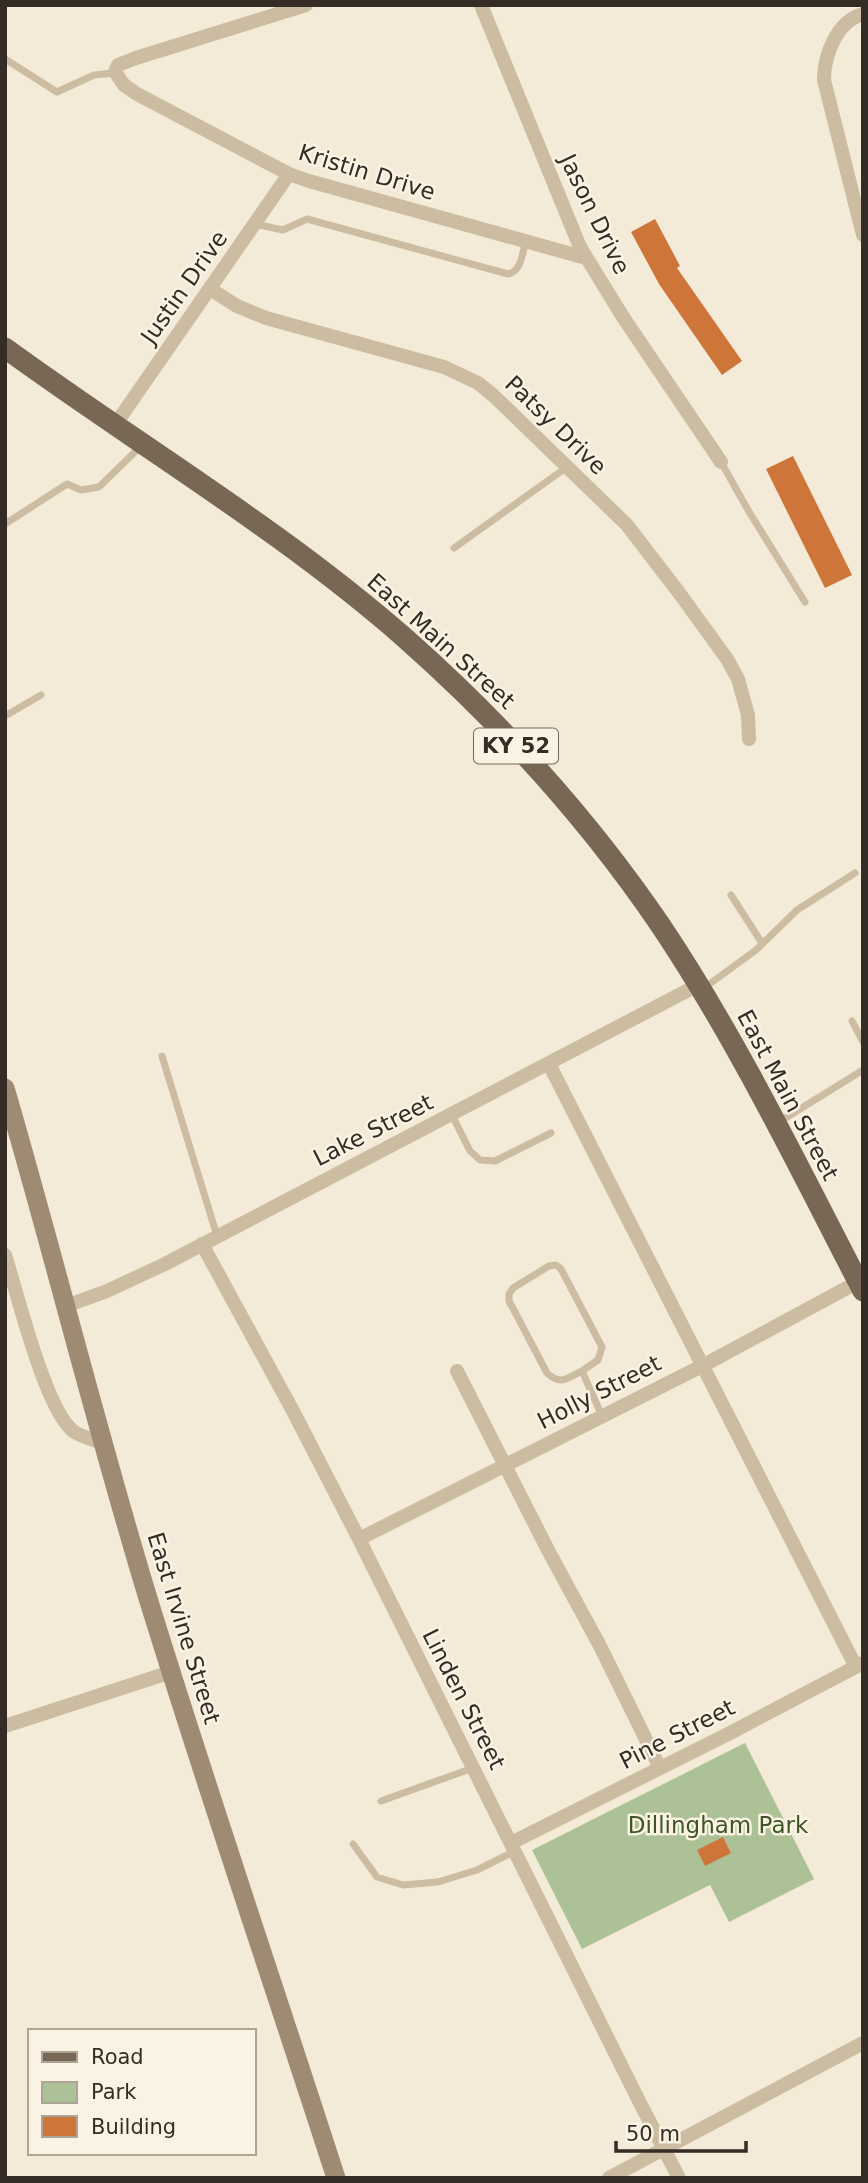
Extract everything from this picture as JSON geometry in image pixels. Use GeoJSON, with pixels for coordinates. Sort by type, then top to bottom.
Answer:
{"type":"FeatureCollection","features":[{"type":"Feature","properties":{"kind":"main road","name":"East Main Street"},"geometry":{"type":"LineString","coordinates":[[5,348],[330,577],[404,638],[473,702],[547,780],[613,861],[662,928],[776,1124],[861,1284]]}},
{"type":"Feature","properties":{"kind":"street"},"geometry":{"type":"LineString","coordinates":[[115,72],[118,65],[136,58],[306,5]]}},
{"type":"Feature","properties":{"kind":"street","name":"Jason Drive"},"geometry":{"type":"LineString","coordinates":[[481,5],[569,223],[586,258],[721,462]]}},
{"type":"Feature","properties":{"kind":"street"},"geometry":{"type":"LineString","coordinates":[[863,14],[854,17],[834,40],[824,65],[824,80],[863,235]]}},
{"type":"Feature","properties":{"kind":"street","name":"Kristin Drive"},"geometry":{"type":"LineString","coordinates":[[115,72],[124,85],[137,94],[289,174],[586,258]]}},
{"type":"Feature","properties":{"kind":"street","name":"Justin Drive"},"geometry":{"type":"LineString","coordinates":[[115,425],[289,174]]}},
{"type":"Feature","properties":{"kind":"street","name":"Patsy Drive"},"geometry":{"type":"LineString","coordinates":[[211,289],[237,306],[266,318],[461,373],[494,396],[627,525],[645,547],[727,659],[738,679],[744,698],[749,739]]}},
{"type":"Feature","properties":{"kind":"street","name":"Lake Street"},"geometry":{"type":"LineString","coordinates":[[66,1306],[107,1292],[217,1237],[699,988]]}},
{"type":"Feature","properties":{"kind":"street"},"geometry":{"type":"LineString","coordinates":[[549,1064],[625,1209],[702,1366],[860,1665]]}},
{"type":"Feature","properties":{"kind":"street","name":"East Irvine Street"},"geometry":{"type":"LineString","coordinates":[[5,1088],[103,1443],[171,1672],[336,2178]]}},
{"type":"Feature","properties":{"kind":"street","name":"Linden Street"},"geometry":{"type":"LineString","coordinates":[[202,1244],[359,1539],[679,2178]]}},
{"type":"Feature","properties":{"kind":"street"},"geometry":{"type":"LineString","coordinates":[[5,1255],[55,1409],[73,1432],[103,1443]]}},
{"type":"Feature","properties":{"kind":"street","name":"Holly Street"},"geometry":{"type":"LineString","coordinates":[[359,1539],[861,1284]]}},
{"type":"Feature","properties":{"kind":"street"},"geometry":{"type":"LineString","coordinates":[[457,1371],[600,1646],[660,1768]]}},
{"type":"Feature","properties":{"kind":"street","name":"Pine Street"},"geometry":{"type":"LineString","coordinates":[[513,1847],[860,1665]]}},
{"type":"Feature","properties":{"kind":"street"},"geometry":{"type":"LineString","coordinates":[[5,1726],[171,1672]]}},
{"type":"Feature","properties":{"kind":"street"},"geometry":{"type":"LineString","coordinates":[[609,2178],[863,2043]]}},
{"type":"Feature","properties":{"kind":"lane"},"geometry":{"type":"LineString","coordinates":[[5,59],[57,92],[94,75],[115,72]]}},
{"type":"Feature","properties":{"kind":"lane"},"geometry":{"type":"LineString","coordinates":[[255,224],[283,230],[303,220],[312,220],[508,274],[519,268],[526,241]]}},
{"type":"Feature","properties":{"kind":"lane"},"geometry":{"type":"LineString","coordinates":[[5,523],[67,484],[81,490],[99,487],[142,444]]}},
{"type":"Feature","properties":{"kind":"lane"},"geometry":{"type":"LineString","coordinates":[[721,462],[805,602]]}},
{"type":"Feature","properties":{"kind":"lane"},"geometry":{"type":"LineString","coordinates":[[454,548],[567,467]]}},
{"type":"Feature","properties":{"kind":"lane"},"geometry":{"type":"LineString","coordinates":[[5,716],[41,695]]}},
{"type":"Feature","properties":{"kind":"lane"},"geometry":{"type":"LineString","coordinates":[[699,988],[762,943],[797,910],[855,873]]}},
{"type":"Feature","properties":{"kind":"lane"},"geometry":{"type":"LineString","coordinates":[[731,895],[762,943]]}},
{"type":"Feature","properties":{"kind":"lane"},"geometry":{"type":"LineString","coordinates":[[852,1021],[863,1042]]}},
{"type":"Feature","properties":{"kind":"lane"},"geometry":{"type":"LineString","coordinates":[[162,1056],[217,1237]]}},
{"type":"Feature","properties":{"kind":"lane"},"geometry":{"type":"LineString","coordinates":[[776,1124],[863,1070]]}},
{"type":"Feature","properties":{"kind":"lane"},"geometry":{"type":"LineString","coordinates":[[452,1115],[470,1151],[480,1160],[495,1161],[551,1133]]}},
{"type":"Feature","properties":{"kind":"lane"},"geometry":{"type":"LineString","coordinates":[[555,1265],[561,1269],[602,1347],[598,1360],[582,1371],[562,1381],[554,1380],[547,1373],[509,1301],[513,1288],[549,1266],[555,1265]]}},
{"type":"Feature","properties":{"kind":"lane"},"geometry":{"type":"LineString","coordinates":[[582,1371],[602,1416]]}},
{"type":"Feature","properties":{"kind":"lane"},"geometry":{"type":"LineString","coordinates":[[381,1801],[473,1768]]}},
{"type":"Feature","properties":{"kind":"lane"},"geometry":{"type":"LineString","coordinates":[[353,1844],[377,1877],[403,1885],[438,1882],[477,1870],[513,1847]]}},
{"type":"Feature","properties":{"kind":"green space","name":"Dillingham Park"},"geometry":{"type":"Polygon","coordinates":[[[745,1743],[814,1879],[729,1922],[710,1885],[582,1949],[532,1850],[745,1743]]]}},
{"type":"Feature","properties":{"kind":"building"},"geometry":{"type":"Polygon","coordinates":[[[655,219],[680,266],[677,268],[742,361],[722,375],[659,284],[631,232],[655,219]]]}},
{"type":"Feature","properties":{"kind":"building"},"geometry":{"type":"Polygon","coordinates":[[[793,456],[852,575],[825,588],[766,469],[793,456]]]}},
{"type":"Feature","properties":{"kind":"building"},"geometry":{"type":"Polygon","coordinates":[[[723,1837],[731,1853],[705,1866],[697,1850],[723,1837]]]}}]}
